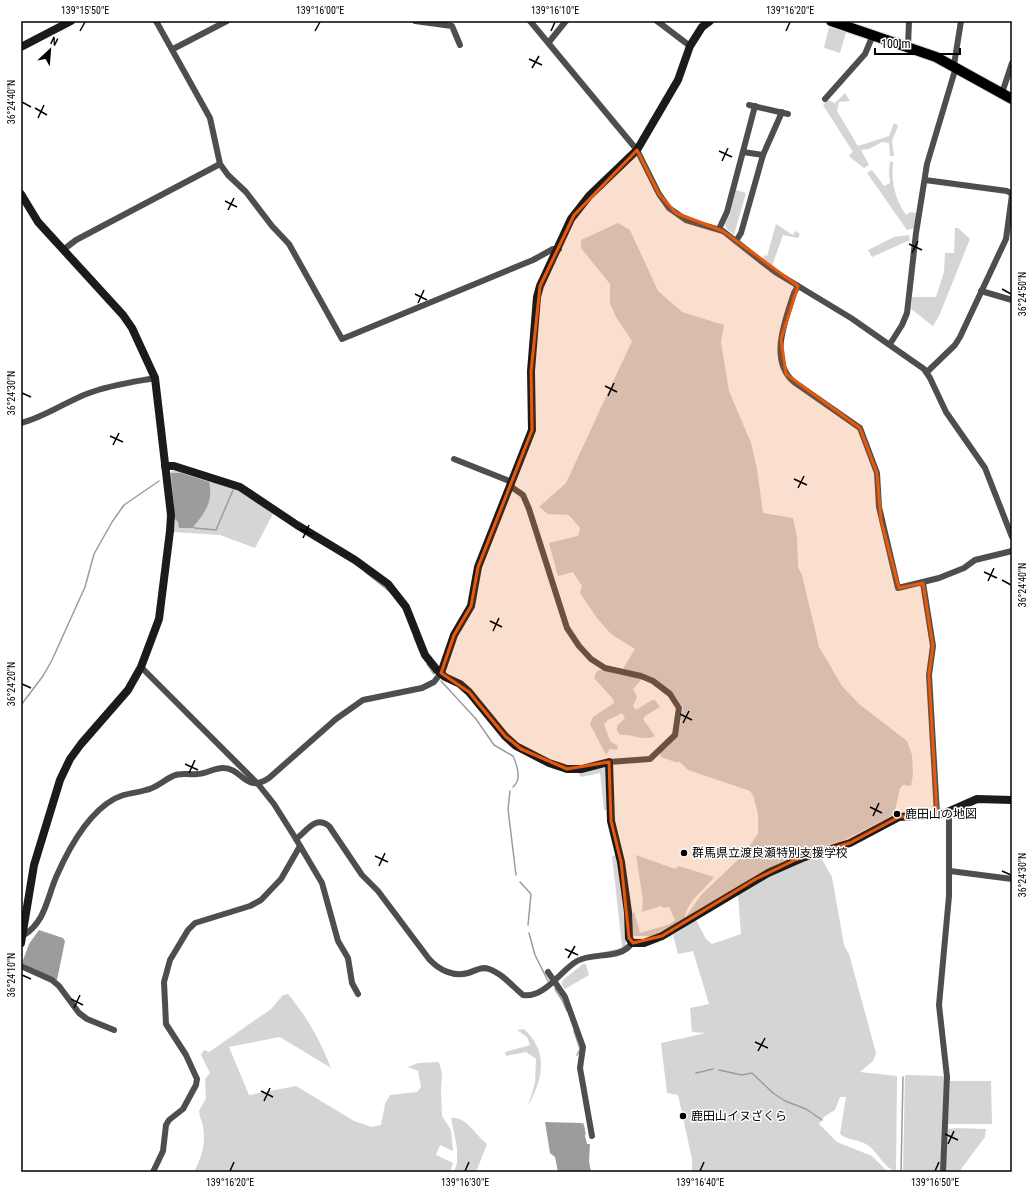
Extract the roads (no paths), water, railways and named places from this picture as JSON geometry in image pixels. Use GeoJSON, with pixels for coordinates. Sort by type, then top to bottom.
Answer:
{"type":"FeatureCollection","features":[{"type":"Feature","properties":{"kind":"main road"},"geometry":{"type":"LineString","coordinates":[[831,21],[928,53],[955,66],[1012,99]]}},
{"type":"Feature","properties":{"kind":"street"},"geometry":{"type":"LineString","coordinates":[[21,47],[71,21]]}},
{"type":"Feature","properties":{"kind":"street"},"geometry":{"type":"LineString","coordinates":[[156,21],[173,49],[212,124],[220,164],[228,175],[246,192],[289,244],[342,339],[533,260],[552,249],[559,249]]}},
{"type":"Feature","properties":{"kind":"street"},"geometry":{"type":"LineString","coordinates":[[173,49],[228,21]]}},
{"type":"Feature","properties":{"kind":"street"},"geometry":{"type":"LineString","coordinates":[[415,21],[452,26],[460,45]]}},
{"type":"Feature","properties":{"kind":"street"},"geometry":{"type":"LineString","coordinates":[[530,21],[549,42],[637,150],[659,194],[669,208],[686,220],[719,229],[767,266],[890,344],[920,365],[927,372],[946,412],[985,468],[1012,537]]}},
{"type":"Feature","properties":{"kind":"street"},"geometry":{"type":"LineString","coordinates":[[549,42],[566,21]]}},
{"type":"Feature","properties":{"kind":"street"},"geometry":{"type":"LineString","coordinates":[[657,21],[690,46]]}},
{"type":"Feature","properties":{"kind":"street"},"geometry":{"type":"LineString","coordinates":[[24,935],[36,926],[47,906],[56,876],[76,838],[92,817],[114,799],[133,791],[152,788],[174,775],[184,773],[196,775],[221,768],[232,770],[247,781],[258,784],[269,778],[336,719],[363,700],[422,688],[434,682],[441,673],[454,635],[471,606],[478,567],[532,430],[531,371],[537,297],[540,286],[559,249],[569,224],[577,211],[637,150],[678,80],[690,46],[702,27],[710,21]]}},
{"type":"Feature","properties":{"kind":"street"},"geometry":{"type":"LineString","coordinates":[[908,47],[909,21]]}},
{"type":"Feature","properties":{"kind":"street"},"geometry":{"type":"LineString","coordinates":[[890,344],[902,326],[907,313],[912,280],[916,233],[924,180],[928,159],[955,66],[961,21]]}},
{"type":"Feature","properties":{"kind":"street"},"geometry":{"type":"LineString","coordinates":[[825,99],[865,54],[873,35]]}},
{"type":"Feature","properties":{"kind":"street"},"geometry":{"type":"LineString","coordinates":[[1002,93],[1012,63]]}},
{"type":"Feature","properties":{"kind":"street"},"geometry":{"type":"LineString","coordinates":[[719,229],[727,212],[743,152],[752,105],[785,113],[763,155],[740,233],[736,241]]}},
{"type":"Feature","properties":{"kind":"street"},"geometry":{"type":"LineString","coordinates":[[743,152],[763,155]]}},
{"type":"Feature","properties":{"kind":"street"},"geometry":{"type":"LineString","coordinates":[[63,250],[76,240],[220,164]]}},
{"type":"Feature","properties":{"kind":"street"},"geometry":{"type":"LineString","coordinates":[[924,180],[1007,191],[1012,195],[1007,236],[958,341],[927,372]]}},
{"type":"Feature","properties":{"kind":"street"},"geometry":{"type":"LineString","coordinates":[[21,194],[38,222],[123,315],[132,328],[155,378],[166,466],[171,526],[162,607],[159,619],[141,667],[128,690],[70,759],[60,780],[34,866],[24,935],[21,943]]}},
{"type":"Feature","properties":{"kind":"street"},"geometry":{"type":"LineString","coordinates":[[798,286],[794,293],[781,339],[782,359],[786,374],[860,428],[877,474],[880,514],[898,588],[923,583],[964,568],[975,560],[1012,551]]}},
{"type":"Feature","properties":{"kind":"street"},"geometry":{"type":"LineString","coordinates":[[981,292],[1012,300]]}},
{"type":"Feature","properties":{"kind":"street"},"geometry":{"type":"LineString","coordinates":[[21,423],[34,420],[88,393],[155,378]]}},
{"type":"Feature","properties":{"kind":"street"},"geometry":{"type":"LineString","coordinates":[[166,466],[174,466],[240,487],[297,525],[355,560],[388,584],[406,607],[425,655],[441,673],[464,688],[505,736],[521,749],[549,763],[567,769],[582,769],[609,762],[650,759],[674,735],[677,727],[679,708],[670,694],[653,681],[641,676],[605,668],[591,659],[579,646],[567,628],[529,508],[522,495],[511,484],[454,459]]}},
{"type":"Feature","properties":{"kind":"street"},"geometry":{"type":"LineString","coordinates":[[923,583],[933,646],[929,675],[937,814]]}},
{"type":"Feature","properties":{"kind":"street"},"geometry":{"type":"LineString","coordinates":[[141,667],[258,784],[274,804],[322,883],[336,934],[348,958],[352,984],[358,994]]}},
{"type":"Feature","properties":{"kind":"street"},"geometry":{"type":"LineString","coordinates":[[609,762],[611,821],[621,862],[628,912],[629,938],[632,943]]}},
{"type":"Feature","properties":{"kind":"street"},"geometry":{"type":"LineString","coordinates":[[296,839],[312,824],[322,822],[329,826],[362,875],[378,891],[430,959],[443,971],[458,974],[482,968],[489,969],[524,995],[528,996],[540,992],[578,961],[625,950],[632,943],[644,943],[662,936],[756,879],[795,860],[850,843],[899,817],[949,812],[977,799],[1012,800]]}},
{"type":"Feature","properties":{"kind":"street"},"geometry":{"type":"LineString","coordinates":[[943,1172],[947,1077],[939,1005],[950,871],[949,812]]}},
{"type":"Feature","properties":{"kind":"street"},"geometry":{"type":"LineString","coordinates":[[153,1172],[163,1151],[166,1126],[169,1120],[183,1108],[196,1085],[196,1079],[186,1055],[166,1024],[164,982],[170,960],[188,930],[195,923],[254,904],[261,900],[281,879],[296,850],[300,846]]}},
{"type":"Feature","properties":{"kind":"street"},"geometry":{"type":"LineString","coordinates":[[950,871],[1012,879]]}},
{"type":"Feature","properties":{"kind":"street"},"geometry":{"type":"LineString","coordinates":[[21,966],[59,986],[79,1013],[88,1019],[114,1030]]}},
{"type":"Feature","properties":{"kind":"street"},"geometry":{"type":"LineString","coordinates":[[548,972],[564,997],[583,1046],[580,1068],[592,1136]]}},
{"type":"Feature","properties":{"kind":"waterway"},"geometry":{"type":"LineString","coordinates":[[21,705],[43,676],[52,660],[85,587],[94,554],[112,522],[124,505],[159,481]]}},
{"type":"Feature","properties":{"kind":"waterway"},"geometry":{"type":"LineString","coordinates":[[191,526],[195,528],[216,530],[233,490]]}},
{"type":"Feature","properties":{"kind":"waterway"},"geometry":{"type":"LineString","coordinates":[[365,572],[389,591]]}},
{"type":"Feature","properties":{"kind":"waterway"},"geometry":{"type":"LineString","coordinates":[[414,637],[420,652]]}},
{"type":"Feature","properties":{"kind":"waterway"},"geometry":{"type":"LineString","coordinates":[[427,664],[434,674]]}},
{"type":"Feature","properties":{"kind":"waterway"},"geometry":{"type":"LineString","coordinates":[[441,681],[476,719],[494,745],[513,756],[518,776],[516,784],[513,787]]}},
{"type":"Feature","properties":{"kind":"waterway"},"geometry":{"type":"LineString","coordinates":[[510,791],[508,809],[516,875]]}},
{"type":"Feature","properties":{"kind":"waterway"},"geometry":{"type":"LineString","coordinates":[[520,882],[531,894],[528,925]]}},
{"type":"Feature","properties":{"kind":"waterway"},"geometry":{"type":"LineString","coordinates":[[529,933],[535,955],[548,981]]}},
{"type":"Feature","properties":{"kind":"waterway"},"geometry":{"type":"LineString","coordinates":[[555,989],[567,1011]]}},
{"type":"Feature","properties":{"kind":"waterway"},"geometry":{"type":"LineString","coordinates":[[574,1031],[580,1049],[577,1055]]}},
{"type":"Feature","properties":{"kind":"waterway"},"geometry":{"type":"LineString","coordinates":[[696,1073],[713,1069]]}},
{"type":"Feature","properties":{"kind":"waterway"},"geometry":{"type":"LineString","coordinates":[[719,1070],[742,1075],[752,1073],[773,1093],[785,1101],[806,1109],[822,1120]]}},
{"type":"Feature","properties":{"kind":"waterway"},"geometry":{"type":"LineString","coordinates":[[901,1172],[903,1077]]}},
{"type":"Feature","properties":{"kind":"waterway"},"geometry":{"type":"LineString","coordinates":[[583,1124],[585,1134],[583,1135]]}},
{"type":"Feature","properties":{"kind":"place","name":"鹿田山の地図"},"geometry":{"type":"Point","coordinates":[897,814]}},
{"type":"Feature","properties":{"kind":"place","name":"群馬県立渡良瀬特別支援学校"},"geometry":{"type":"Point","coordinates":[684,853]}},
{"type":"Feature","properties":{"kind":"place","name":"鹿田山イヌざくら"},"geometry":{"type":"Point","coordinates":[683,1116]}}]}
